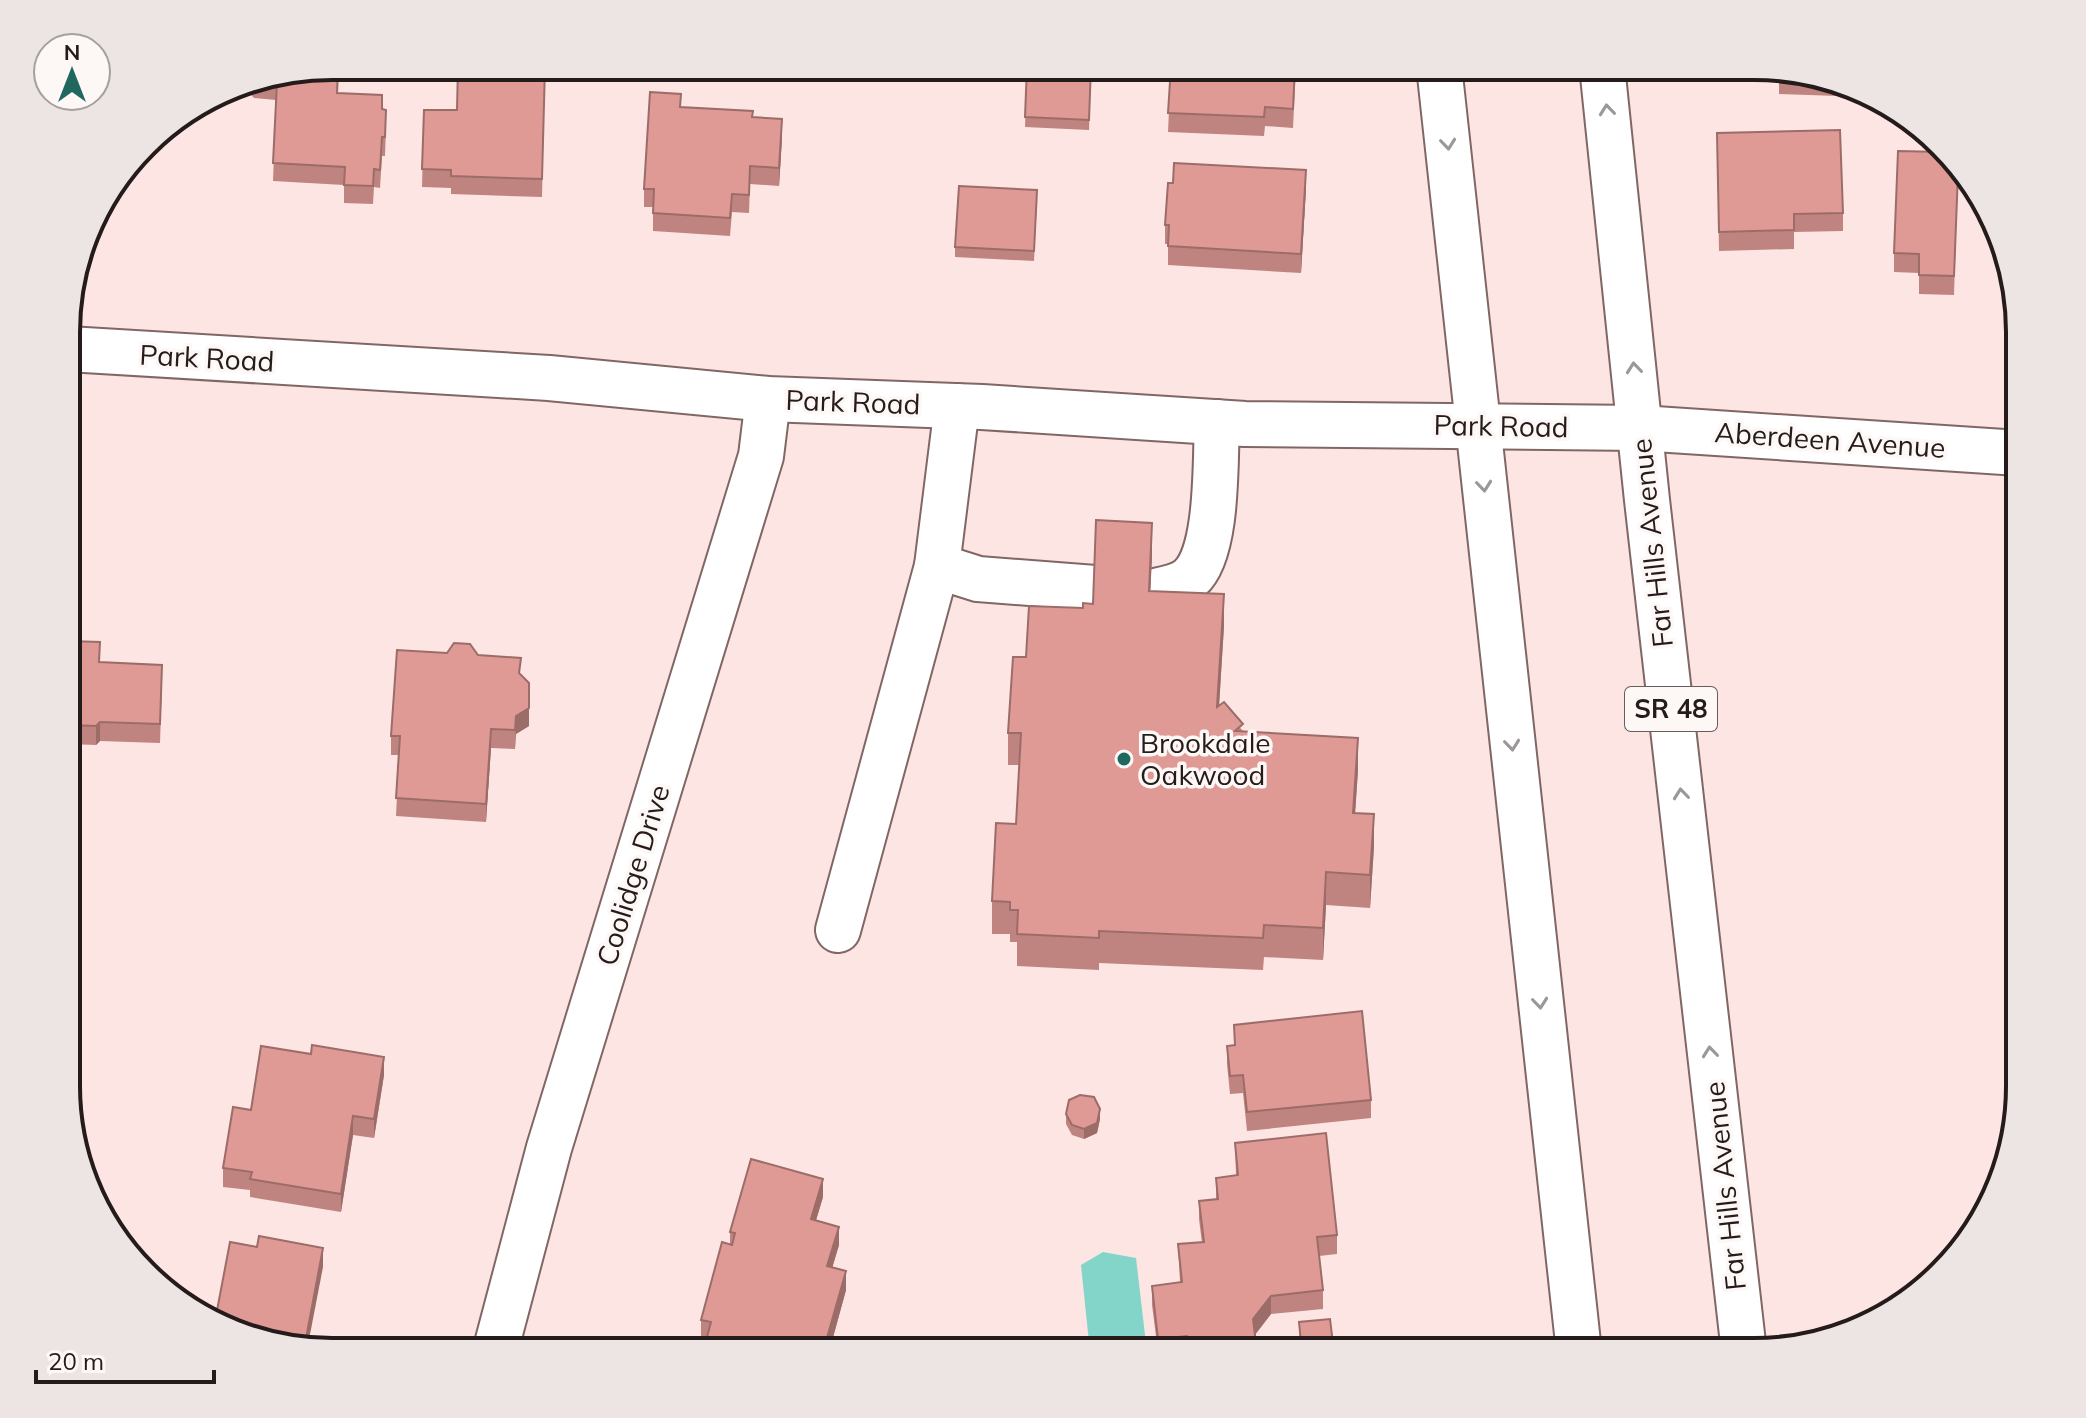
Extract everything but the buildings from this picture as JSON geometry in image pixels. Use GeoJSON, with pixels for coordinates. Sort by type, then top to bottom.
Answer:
{"type":"FeatureCollection","features":[{"type":"Feature","properties":{"kind":"street"},"geometry":{"type":"LineString","coordinates":[[1440,80],[1577,1337]]}},
{"type":"Feature","properties":{"kind":"street","name":"Far Hills Avenue"},"geometry":{"type":"LineString","coordinates":[[1603,80],[1742,1337]]}},
{"type":"Feature","properties":{"kind":"street","name":"Park Road"},"geometry":{"type":"LineString","coordinates":[[80,350],[549,378],[768,399],[957,406],[1217,422],[1640,428]]}},
{"type":"Feature","properties":{"kind":"street","name":"Coolidge Drive"},"geometry":{"type":"LineString","coordinates":[[499,1338],[549,1148],[761,456],[768,399]]}},
{"type":"Feature","properties":{"kind":"street"},"geometry":{"type":"LineString","coordinates":[[838,930],[937,566],[957,406]]}},
{"type":"Feature","properties":{"kind":"street"},"geometry":{"type":"LineString","coordinates":[[1150,592],[1190,578],[1202,561],[1212,504],[1217,422]]}},
{"type":"Feature","properties":{"kind":"street","name":"Aberdeen Avenue"},"geometry":{"type":"LineString","coordinates":[[1640,428],[2005,452]]}},
{"type":"Feature","properties":{"kind":"street"},"geometry":{"type":"LineString","coordinates":[[937,566],[978,579],[1095,588]]}},
{"type":"Feature","properties":{"kind":"water"},"geometry":{"type":"Polygon","coordinates":[[[1103,1252],[1136,1258],[1145,1337],[1088,1337],[1081,1265],[1103,1252]]]}},
{"type":"Feature","properties":{"kind":"place","name":"Brookdale Oakwood"},"geometry":{"type":"Point","coordinates":[1124,759]}}]}
